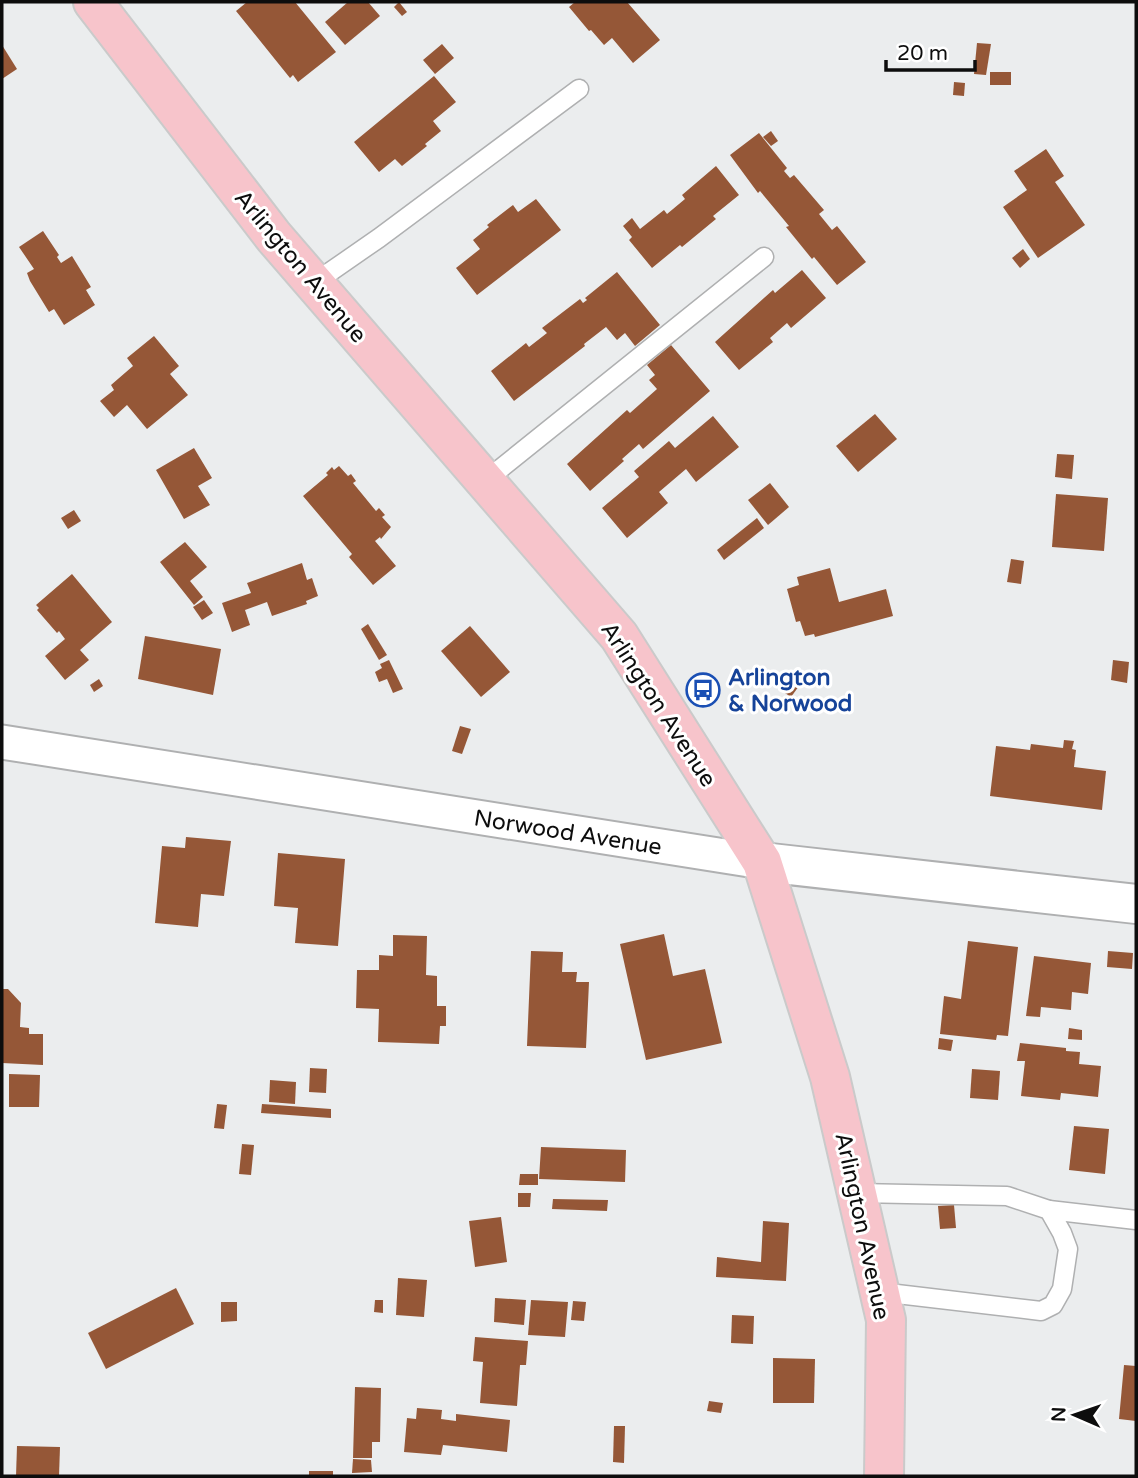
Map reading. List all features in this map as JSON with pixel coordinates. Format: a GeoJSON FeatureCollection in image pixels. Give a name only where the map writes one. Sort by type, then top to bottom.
{"type":"FeatureCollection","features":[{"type":"Feature","properties":{"kind":"main road","name":"Arlington Avenue"},"geometry":{"type":"LineString","coordinates":[[93,2],[274,237],[619,636],[762,862],[830,1077],[886,1320],[884,1476]]}},
{"type":"Feature","properties":{"kind":"street","name":"Norwood Avenue"},"geometry":{"type":"LineString","coordinates":[[2,742],[762,862],[1136,904]]}},
{"type":"Feature","properties":{"kind":"lane"},"geometry":{"type":"LineString","coordinates":[[314,283],[579,89]]}},
{"type":"Feature","properties":{"kind":"lane"},"geometry":{"type":"LineString","coordinates":[[485,481],[764,257]]}},
{"type":"Feature","properties":{"kind":"lane"},"geometry":{"type":"LineString","coordinates":[[857,1193],[1007,1196],[1049,1210],[1136,1220]]}},
{"type":"Feature","properties":{"kind":"lane"},"geometry":{"type":"LineString","coordinates":[[880,1292],[1041,1311],[1053,1305],[1062,1289],[1068,1249],[1049,1210]]}},
{"type":"Feature","properties":{"kind":"building"},"geometry":{"type":"Polygon","coordinates":[[[247,2],[295,2],[336,52],[298,82],[293,75],[290,78],[236,11],[247,2]]]}},
{"type":"Feature","properties":{"kind":"building"},"geometry":{"type":"Polygon","coordinates":[[[348,2],[368,2],[380,16],[345,45],[325,22],[348,2]]]}},
{"type":"Feature","properties":{"kind":"building"},"geometry":{"type":"Polygon","coordinates":[[[399,2],[407,12],[402,16],[394,7],[399,2]]]}},
{"type":"Feature","properties":{"kind":"building"},"geometry":{"type":"Polygon","coordinates":[[[575,2],[627,2],[660,40],[633,63],[612,38],[604,45],[589,31],[569,7],[575,2]]]}},
{"type":"Feature","properties":{"kind":"building"},"geometry":{"type":"Polygon","coordinates":[[[977,43],[991,44],[986,75],[974,74],[977,43]]]}},
{"type":"Feature","properties":{"kind":"building"},"geometry":{"type":"Polygon","coordinates":[[[442,44],[454,58],[435,74],[423,60],[442,44]]]}},
{"type":"Feature","properties":{"kind":"building"},"geometry":{"type":"Polygon","coordinates":[[[2,45],[17,69],[2,79],[2,45]]]}},
{"type":"Feature","properties":{"kind":"building"},"geometry":{"type":"Polygon","coordinates":[[[990,72],[1011,72],[1011,85],[990,85],[990,72]]]}},
{"type":"Feature","properties":{"kind":"building"},"geometry":{"type":"Polygon","coordinates":[[[434,76],[456,102],[433,121],[441,131],[402,166],[395,159],[379,172],[354,142],[434,76]]]}},
{"type":"Feature","properties":{"kind":"building"},"geometry":{"type":"Polygon","coordinates":[[[954,82],[965,83],[964,96],[953,95],[954,82]]]}},
{"type":"Feature","properties":{"kind":"building"},"geometry":{"type":"Polygon","coordinates":[[[771,131],[778,141],[771,146],[763,137],[771,131]]]}},
{"type":"Feature","properties":{"kind":"building"},"geometry":{"type":"Polygon","coordinates":[[[759,133],[787,168],[784,171],[790,178],[794,175],[824,210],[819,214],[832,230],[837,226],[866,262],[837,285],[814,257],[812,259],[786,227],[789,226],[760,191],[758,193],[730,155],[759,133]]]}},
{"type":"Feature","properties":{"kind":"building"},"geometry":{"type":"Polygon","coordinates":[[[1046,149],[1064,176],[1055,182],[1085,225],[1038,258],[1003,207],[1027,190],[1014,171],[1046,149]]]}},
{"type":"Feature","properties":{"kind":"building"},"geometry":{"type":"Polygon","coordinates":[[[716,166],[739,195],[713,216],[716,219],[652,268],[629,240],[632,237],[623,226],[632,218],[640,229],[664,210],[667,214],[685,199],[682,195],[716,166]]]}},
{"type":"Feature","properties":{"kind":"building"},"geometry":{"type":"Polygon","coordinates":[[[536,199],[561,230],[477,295],[456,268],[480,249],[473,240],[513,205],[518,212],[536,199]]]}},
{"type":"Feature","properties":{"kind":"building"},"geometry":{"type":"Polygon","coordinates":[[[43,231],[59,255],[57,257],[61,263],[72,256],[91,287],[86,290],[95,305],[64,325],[54,309],[49,312],[30,281],[27,273],[34,269],[19,247],[43,231]]]}},
{"type":"Feature","properties":{"kind":"building"},"geometry":{"type":"Polygon","coordinates":[[[1023,249],[1030,259],[1020,268],[1012,258],[1023,249]]]}},
{"type":"Feature","properties":{"kind":"building"},"geometry":{"type":"Polygon","coordinates":[[[802,270],[826,298],[791,328],[787,323],[770,338],[773,342],[739,370],[715,342],[773,290],[775,293],[802,270]]]}},
{"type":"Feature","properties":{"kind":"building"},"geometry":{"type":"Polygon","coordinates":[[[617,272],[660,325],[635,346],[625,333],[617,340],[606,327],[514,401],[491,371],[526,343],[529,347],[547,333],[542,328],[580,299],[583,303],[587,300],[585,298],[617,272]]]}},
{"type":"Feature","properties":{"kind":"building"},"geometry":{"type":"Polygon","coordinates":[[[154,336],[179,366],[170,374],[188,395],[147,429],[127,405],[114,417],[100,401],[114,390],[111,385],[133,366],[127,358],[154,336]]]}},
{"type":"Feature","properties":{"kind":"building"},"geometry":{"type":"Polygon","coordinates":[[[671,345],[710,391],[643,449],[639,444],[590,491],[567,464],[627,410],[630,413],[657,389],[649,380],[655,375],[647,365],[671,345]]]}},
{"type":"Feature","properties":{"kind":"building"},"geometry":{"type":"Polygon","coordinates":[[[875,414],[897,439],[858,472],[836,446],[875,414]]]}},
{"type":"Feature","properties":{"kind":"building"},"geometry":{"type":"Polygon","coordinates":[[[713,416],[739,447],[696,482],[686,469],[659,492],[668,503],[627,538],[602,508],[639,477],[634,471],[669,441],[675,448],[713,416]]]}},
{"type":"Feature","properties":{"kind":"building"},"geometry":{"type":"Polygon","coordinates":[[[194,448],[212,478],[198,486],[210,505],[184,519],[156,470],[194,448]]]}},
{"type":"Feature","properties":{"kind":"building"},"geometry":{"type":"Polygon","coordinates":[[[1057,454],[1074,455],[1072,479],[1055,477],[1057,454]]]}},
{"type":"Feature","properties":{"kind":"building"},"geometry":{"type":"Polygon","coordinates":[[[339,466],[348,476],[351,474],[356,481],[353,483],[376,511],[379,508],[385,515],[382,517],[391,527],[381,539],[380,537],[375,541],[396,566],[373,585],[349,557],[352,554],[303,496],[328,475],[326,473],[332,467],[334,470],[339,466]]]}},
{"type":"Feature","properties":{"kind":"building"},"geometry":{"type":"Polygon","coordinates":[[[770,483],[789,507],[768,525],[748,500],[770,483]]]}},
{"type":"Feature","properties":{"kind":"building"},"geometry":{"type":"Polygon","coordinates":[[[1056,494],[1108,498],[1104,551],[1052,547],[1056,494]]]}},
{"type":"Feature","properties":{"kind":"building"},"geometry":{"type":"Polygon","coordinates":[[[74,510],[81,521],[68,529],[61,518],[74,510]]]}},
{"type":"Feature","properties":{"kind":"building"},"geometry":{"type":"Polygon","coordinates":[[[757,518],[764,528],[724,560],[717,550],[757,518]]]}},
{"type":"Feature","properties":{"kind":"building"},"geometry":{"type":"Polygon","coordinates":[[[185,542],[207,567],[190,581],[203,597],[194,605],[160,562],[185,542]]]}},
{"type":"Feature","properties":{"kind":"building"},"geometry":{"type":"Polygon","coordinates":[[[1011,559],[1024,561],[1021,584],[1007,582],[1011,559]]]}},
{"type":"Feature","properties":{"kind":"building"},"geometry":{"type":"Polygon","coordinates":[[[302,563],[307,580],[312,578],[318,596],[306,601],[307,604],[272,616],[267,602],[245,610],[250,625],[232,632],[222,603],[251,593],[247,583],[302,563]]]}},
{"type":"Feature","properties":{"kind":"building"},"geometry":{"type":"Polygon","coordinates":[[[830,568],[839,602],[886,589],[893,616],[815,637],[814,634],[805,636],[800,621],[796,622],[787,589],[799,585],[797,577],[830,568]]]}},
{"type":"Feature","properties":{"kind":"building"},"geometry":{"type":"Polygon","coordinates":[[[72,574],[112,622],[80,650],[89,660],[65,680],[45,656],[65,639],[37,610],[39,608],[36,605],[72,574]]]}},
{"type":"Feature","properties":{"kind":"building"},"geometry":{"type":"Polygon","coordinates":[[[204,600],[213,613],[202,620],[193,607],[204,600]]]}},
{"type":"Feature","properties":{"kind":"building"},"geometry":{"type":"Polygon","coordinates":[[[368,624],[387,655],[379,660],[361,629],[368,624]]]}},
{"type":"Feature","properties":{"kind":"building"},"geometry":{"type":"Polygon","coordinates":[[[470,626],[510,672],[481,697],[441,651],[470,626]]]}},
{"type":"Feature","properties":{"kind":"building"},"geometry":{"type":"Polygon","coordinates":[[[145,636],[221,649],[213,695],[138,679],[145,636]]]}},
{"type":"Feature","properties":{"kind":"building"},"geometry":{"type":"Polygon","coordinates":[[[389,660],[403,689],[393,693],[387,679],[379,682],[375,672],[382,668],[380,664],[389,660]]]}},
{"type":"Feature","properties":{"kind":"building"},"geometry":{"type":"Polygon","coordinates":[[[1113,660],[1129,662],[1127,683],[1111,680],[1113,660]]]}},
{"type":"Feature","properties":{"kind":"building"},"geometry":{"type":"Polygon","coordinates":[[[99,679],[103,686],[94,692],[90,685],[99,679]]]}},
{"type":"Feature","properties":{"kind":"building"},"geometry":{"type":"Polygon","coordinates":[[[790,680],[799,686],[791,697],[782,691],[790,680]]]}},
{"type":"Feature","properties":{"kind":"building"},"geometry":{"type":"Polygon","coordinates":[[[460,726],[471,729],[462,754],[452,751],[460,726]]]}},
{"type":"Feature","properties":{"kind":"building"},"geometry":{"type":"Polygon","coordinates":[[[1064,740],[1074,741],[1074,767],[1106,771],[1102,810],[990,796],[996,746],[1030,750],[1031,744],[1063,748],[1064,740]]]}},
{"type":"Feature","properties":{"kind":"building"},"geometry":{"type":"Polygon","coordinates":[[[186,837],[231,841],[224,896],[201,894],[198,927],[155,923],[162,846],[185,848],[186,837]]]}},
{"type":"Feature","properties":{"kind":"building"},"geometry":{"type":"Polygon","coordinates":[[[278,853],[345,859],[338,946],[295,943],[298,908],[274,906],[278,853]]]}},
{"type":"Feature","properties":{"kind":"building"},"geometry":{"type":"Polygon","coordinates":[[[664,934],[673,976],[705,969],[722,1043],[646,1060],[620,944],[664,934]]]}},
{"type":"Feature","properties":{"kind":"building"},"geometry":{"type":"Polygon","coordinates":[[[393,935],[427,936],[426,975],[437,976],[437,1006],[446,1006],[446,1026],[440,1026],[439,1044],[378,1042],[379,1009],[356,1008],[357,970],[379,970],[379,955],[393,956],[393,935]]]}},
{"type":"Feature","properties":{"kind":"building"},"geometry":{"type":"Polygon","coordinates":[[[968,941],[1018,947],[1008,1036],[997,1035],[996,1040],[940,1034],[944,996],[961,999],[968,941]]]}},
{"type":"Feature","properties":{"kind":"building"},"geometry":{"type":"Polygon","coordinates":[[[531,951],[563,952],[562,972],[577,972],[576,982],[589,982],[586,1048],[527,1046],[531,951]]]}},
{"type":"Feature","properties":{"kind":"building"},"geometry":{"type":"Polygon","coordinates":[[[1108,951],[1133,953],[1132,969],[1107,967],[1108,951]]]}},
{"type":"Feature","properties":{"kind":"building"},"geometry":{"type":"Polygon","coordinates":[[[1034,956],[1091,963],[1088,994],[1072,992],[1071,1010],[1041,1007],[1040,1017],[1026,1016],[1034,956]]]}},
{"type":"Feature","properties":{"kind":"building"},"geometry":{"type":"Polygon","coordinates":[[[2,989],[8,989],[21,1003],[20,1027],[29,1028],[29,1034],[43,1034],[43,1065],[2,1063],[2,989]]]}},
{"type":"Feature","properties":{"kind":"building"},"geometry":{"type":"Polygon","coordinates":[[[1069,1028],[1082,1030],[1082,1040],[1068,1039],[1069,1028]]]}},
{"type":"Feature","properties":{"kind":"building"},"geometry":{"type":"Polygon","coordinates":[[[939,1038],[953,1040],[951,1051],[938,1049],[939,1038]]]}},
{"type":"Feature","properties":{"kind":"building"},"geometry":{"type":"Polygon","coordinates":[[[1020,1043],[1066,1048],[1066,1051],[1080,1052],[1079,1064],[1101,1066],[1098,1097],[1061,1093],[1060,1100],[1021,1096],[1025,1061],[1017,1061],[1020,1043]]]}},
{"type":"Feature","properties":{"kind":"building"},"geometry":{"type":"Polygon","coordinates":[[[310,1068],[327,1069],[326,1093],[309,1092],[310,1068]]]}},
{"type":"Feature","properties":{"kind":"building"},"geometry":{"type":"Polygon","coordinates":[[[972,1069],[1000,1071],[998,1100],[970,1098],[972,1069]]]}},
{"type":"Feature","properties":{"kind":"building"},"geometry":{"type":"Polygon","coordinates":[[[9,1074],[40,1075],[39,1107],[9,1107],[9,1074]]]}},
{"type":"Feature","properties":{"kind":"building"},"geometry":{"type":"Polygon","coordinates":[[[270,1080],[296,1082],[295,1104],[269,1102],[270,1080]]]}},
{"type":"Feature","properties":{"kind":"building"},"geometry":{"type":"Polygon","coordinates":[[[217,1104],[227,1105],[224,1129],[214,1128],[217,1104]]]}},
{"type":"Feature","properties":{"kind":"building"},"geometry":{"type":"Polygon","coordinates":[[[262,1104],[331,1109],[331,1118],[261,1113],[262,1104]]]}},
{"type":"Feature","properties":{"kind":"building"},"geometry":{"type":"Polygon","coordinates":[[[1074,1126],[1109,1129],[1105,1174],[1069,1170],[1074,1126]]]}},
{"type":"Feature","properties":{"kind":"building"},"geometry":{"type":"Polygon","coordinates":[[[242,1144],[254,1145],[251,1175],[239,1174],[242,1144]]]}},
{"type":"Feature","properties":{"kind":"building"},"geometry":{"type":"Polygon","coordinates":[[[541,1147],[626,1150],[625,1182],[539,1179],[541,1147]]]}},
{"type":"Feature","properties":{"kind":"building"},"geometry":{"type":"Polygon","coordinates":[[[520,1174],[538,1174],[538,1185],[519,1185],[520,1174]]]}},
{"type":"Feature","properties":{"kind":"building"},"geometry":{"type":"Polygon","coordinates":[[[518,1193],[531,1193],[530,1207],[518,1207],[518,1193]]]}},
{"type":"Feature","properties":{"kind":"building"},"geometry":{"type":"Polygon","coordinates":[[[553,1199],[608,1200],[607,1211],[552,1209],[553,1199]]]}},
{"type":"Feature","properties":{"kind":"building"},"geometry":{"type":"Polygon","coordinates":[[[954,1205],[956,1228],[940,1229],[938,1206],[954,1205]]]}},
{"type":"Feature","properties":{"kind":"building"},"geometry":{"type":"Polygon","coordinates":[[[501,1217],[507,1262],[475,1267],[469,1221],[501,1217]]]}},
{"type":"Feature","properties":{"kind":"building"},"geometry":{"type":"Polygon","coordinates":[[[763,1221],[789,1223],[786,1281],[716,1277],[717,1257],[761,1262],[763,1221]]]}},
{"type":"Feature","properties":{"kind":"building"},"geometry":{"type":"Polygon","coordinates":[[[398,1278],[427,1280],[424,1317],[396,1315],[398,1278]]]}},
{"type":"Feature","properties":{"kind":"building"},"geometry":{"type":"Polygon","coordinates":[[[176,1288],[194,1324],[106,1369],[88,1333],[176,1288]]]}},
{"type":"Feature","properties":{"kind":"building"},"geometry":{"type":"Polygon","coordinates":[[[495,1298],[526,1300],[524,1325],[494,1322],[495,1298]]]}},
{"type":"Feature","properties":{"kind":"building"},"geometry":{"type":"Polygon","coordinates":[[[375,1300],[383,1300],[383,1313],[374,1312],[375,1300]]]}},
{"type":"Feature","properties":{"kind":"building"},"geometry":{"type":"Polygon","coordinates":[[[531,1300],[568,1302],[565,1337],[528,1335],[531,1300]]]}},
{"type":"Feature","properties":{"kind":"building"},"geometry":{"type":"Polygon","coordinates":[[[573,1301],[586,1302],[584,1321],[571,1320],[573,1301]]]}},
{"type":"Feature","properties":{"kind":"building"},"geometry":{"type":"Polygon","coordinates":[[[221,1302],[237,1302],[237,1321],[221,1322],[221,1302]]]}},
{"type":"Feature","properties":{"kind":"building"},"geometry":{"type":"Polygon","coordinates":[[[732,1315],[754,1316],[753,1344],[731,1343],[732,1315]]]}},
{"type":"Feature","properties":{"kind":"building"},"geometry":{"type":"Polygon","coordinates":[[[475,1337],[528,1341],[526,1365],[520,1365],[517,1406],[480,1403],[483,1362],[473,1361],[475,1337]]]}},
{"type":"Feature","properties":{"kind":"building"},"geometry":{"type":"Polygon","coordinates":[[[773,1358],[815,1359],[814,1403],[773,1403],[773,1358]]]}},
{"type":"Feature","properties":{"kind":"building"},"geometry":{"type":"Polygon","coordinates":[[[1124,1365],[1136,1366],[1136,1421],[1119,1419],[1124,1365]]]}},
{"type":"Feature","properties":{"kind":"building"},"geometry":{"type":"Polygon","coordinates":[[[355,1387],[381,1388],[380,1442],[372,1442],[372,1458],[353,1458],[355,1387]]]}},
{"type":"Feature","properties":{"kind":"building"},"geometry":{"type":"Polygon","coordinates":[[[709,1401],[723,1403],[721,1413],[707,1411],[709,1401]]]}},
{"type":"Feature","properties":{"kind":"building"},"geometry":{"type":"Polygon","coordinates":[[[417,1408],[442,1410],[441,1419],[456,1421],[456,1414],[510,1420],[507,1452],[443,1445],[441,1455],[404,1452],[407,1418],[416,1419],[417,1408]]]}},
{"type":"Feature","properties":{"kind":"building"},"geometry":{"type":"Polygon","coordinates":[[[614,1426],[625,1426],[624,1463],[613,1462],[614,1426]]]}},
{"type":"Feature","properties":{"kind":"building"},"geometry":{"type":"Polygon","coordinates":[[[17,1446],[60,1447],[59,1476],[16,1476],[17,1446]]]}},
{"type":"Feature","properties":{"kind":"building"},"geometry":{"type":"Polygon","coordinates":[[[353,1459],[371,1460],[372,1472],[352,1473],[353,1459]]]}},
{"type":"Feature","properties":{"kind":"building"},"geometry":{"type":"Polygon","coordinates":[[[309,1471],[333,1471],[333,1476],[309,1476],[309,1471]]]}},
{"type":"Feature","properties":{"kind":"place","name":"Arlington & Norwood"},"geometry":{"type":"Point","coordinates":[703,690]}}]}
